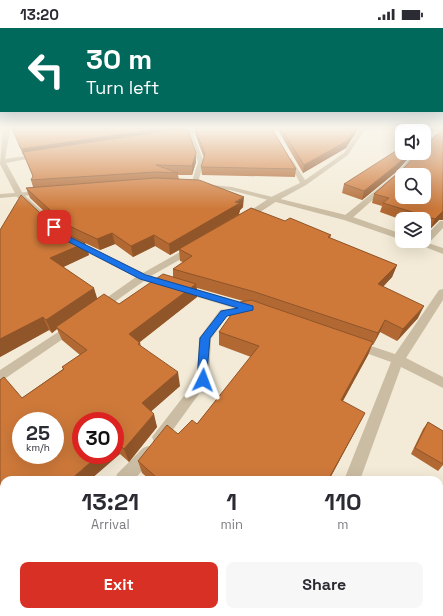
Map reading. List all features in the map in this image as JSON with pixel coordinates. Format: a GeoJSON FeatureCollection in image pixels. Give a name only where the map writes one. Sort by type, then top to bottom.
{"type":"FeatureCollection","features":[{"type":"Feature","properties":{"kind":"street"},"geometry":{"type":"LineString","coordinates":[[46,154],[1,162],[20,194],[54,227]]}},
{"type":"Feature","properties":{"kind":"street"},"geometry":{"type":"LineString","coordinates":[[198,154],[201,162],[190,185],[230,188],[347,218],[395,235]]}},
{"type":"Feature","properties":{"kind":"street"},"geometry":{"type":"LineString","coordinates":[[287,154],[304,184]]}},
{"type":"Feature","properties":{"kind":"street"},"geometry":{"type":"LineString","coordinates":[[236,223],[274,199],[304,184],[345,154]]}},
{"type":"Feature","properties":{"kind":"street"},"geometry":{"type":"LineString","coordinates":[[347,218],[399,174],[412,160]]}},
{"type":"Feature","properties":{"kind":"street"},"geometry":{"type":"LineString","coordinates":[[0,196],[50,192]]}},
{"type":"Feature","properties":{"kind":"street"},"geometry":{"type":"LineString","coordinates":[[431,232],[443,222]]}},
{"type":"Feature","properties":{"kind":"street"},"geometry":{"type":"LineString","coordinates":[[65,238],[143,277],[254,310],[224,313],[205,338],[203,380],[138,465],[126,476]]}},
{"type":"Feature","properties":{"kind":"street"},"geometry":{"type":"LineString","coordinates":[[91,313],[143,277],[200,244]]}},
{"type":"Feature","properties":{"kind":"street"},"geometry":{"type":"LineString","coordinates":[[431,246],[443,251]]}},
{"type":"Feature","properties":{"kind":"street"},"geometry":{"type":"LineString","coordinates":[[354,476],[398,360],[443,292]]}},
{"type":"Feature","properties":{"kind":"street"},"geometry":{"type":"LineString","coordinates":[[0,377],[78,322]]}},
{"type":"Feature","properties":{"kind":"street"},"geometry":{"type":"LineString","coordinates":[[346,342],[398,360],[443,383]]}},
{"type":"Feature","properties":{"kind":"building"},"geometry":{"type":"Polygon","coordinates":[[[24,154],[196,154],[192,166],[156,165],[178,173],[155,172],[31,180],[33,176],[24,154]]]}},
{"type":"Feature","properties":{"kind":"building"},"geometry":{"type":"Polygon","coordinates":[[[205,154],[287,154],[296,169],[201,167],[205,154]]]}},
{"type":"Feature","properties":{"kind":"building"},"geometry":{"type":"Polygon","coordinates":[[[297,154],[323,154],[304,165],[297,154]]]}},
{"type":"Feature","properties":{"kind":"building"},"geometry":{"type":"Polygon","coordinates":[[[390,154],[395,154],[395,160],[402,160],[399,163],[364,191],[344,184],[390,154]]]}},
{"type":"Feature","properties":{"kind":"building"},"geometry":{"type":"Polygon","coordinates":[[[431,154],[443,154],[443,211],[435,219],[431,218],[431,212],[412,212],[383,203],[389,198],[374,194],[395,176],[395,204],[431,204],[431,168],[404,168],[412,160],[431,160],[431,154]]]}},
{"type":"Feature","properties":{"kind":"building"},"geometry":{"type":"Polygon","coordinates":[[[155,178],[199,180],[244,197],[235,202],[240,203],[169,244],[154,235],[131,246],[112,233],[97,239],[65,224],[26,188],[155,178]]]}},
{"type":"Feature","properties":{"kind":"building"},"geometry":{"type":"Polygon","coordinates":[[[21,195],[57,229],[85,243],[50,258],[94,288],[46,320],[43,317],[0,339],[0,230],[21,195]]]}},
{"type":"Feature","properties":{"kind":"building"},"geometry":{"type":"Polygon","coordinates":[[[251,208],[285,221],[290,218],[331,235],[328,237],[397,265],[378,284],[424,306],[403,329],[385,320],[378,333],[255,292],[173,269],[192,256],[179,249],[251,208]]]}},
{"type":"Feature","properties":{"kind":"building"},"geometry":{"type":"Polygon","coordinates":[[[163,274],[196,284],[129,334],[140,343],[138,344],[178,372],[142,403],[154,414],[124,449],[124,412],[72,412],[72,464],[89,464],[75,476],[0,476],[0,380],[4,377],[22,398],[64,369],[62,367],[87,350],[56,327],[104,294],[119,304],[163,274]]]}},
{"type":"Feature","properties":{"kind":"building"},"geometry":{"type":"Polygon","coordinates":[[[251,300],[373,342],[341,400],[365,413],[330,476],[155,476],[138,461],[167,425],[178,434],[192,420],[197,424],[259,346],[219,332],[240,302],[251,300]]]}},
{"type":"Feature","properties":{"kind":"building"},"geometry":{"type":"Polygon","coordinates":[[[428,422],[443,431],[443,464],[415,448],[428,422]]]}},
{"type":"Feature","properties":{"kind":"route"},"geometry":{"type":"LineString","coordinates":[[54,227],[65,238],[143,277],[250,308],[224,313],[205,338],[203,380]]}}]}
